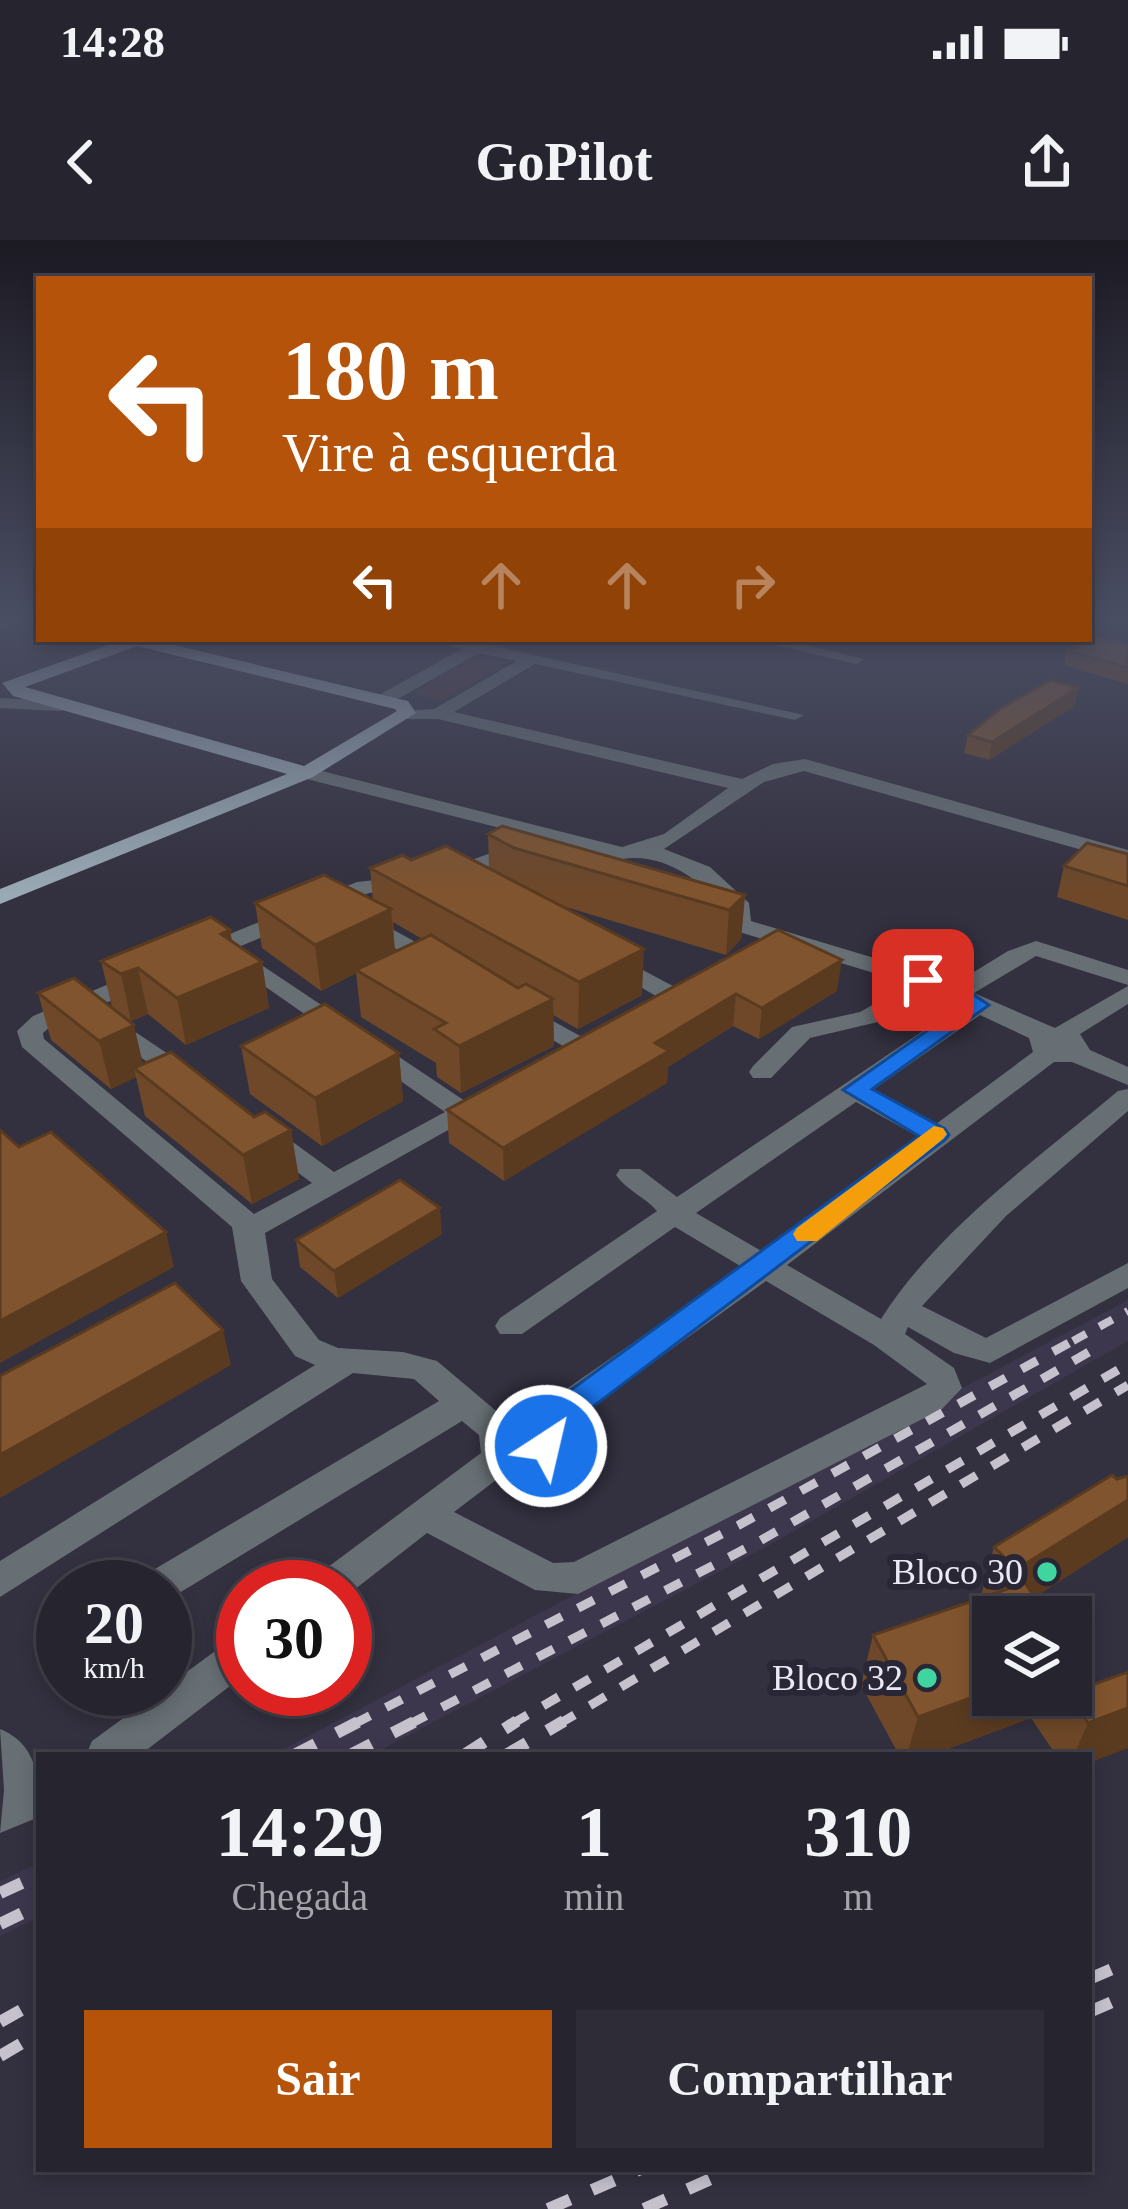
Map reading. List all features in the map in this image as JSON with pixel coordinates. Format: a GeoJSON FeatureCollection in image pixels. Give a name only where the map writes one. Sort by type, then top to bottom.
{"type":"FeatureCollection","features":[{"type":"Feature","properties":{"kind":"main road"},"geometry":{"type":"LineString","coordinates":[[74,710],[306,773]]}},
{"type":"Feature","properties":{"kind":"main road"},"geometry":{"type":"LineString","coordinates":[[0,897],[306,773],[392,710]]}},
{"type":"Feature","properties":{"kind":"street"},"geometry":{"type":"LineString","coordinates":[[421,710],[747,786]]}},
{"type":"Feature","properties":{"kind":"street"},"geometry":{"type":"LineString","coordinates":[[449,713],[454,710]]}},
{"type":"Feature","properties":{"kind":"street"},"geometry":{"type":"LineString","coordinates":[[771,710],[795,715]]}},
{"type":"Feature","properties":{"kind":"street"},"geometry":{"type":"LineString","coordinates":[[649,851],[780,767],[815,767],[1128,857]]}},
{"type":"Feature","properties":{"kind":"street"},"geometry":{"type":"LineString","coordinates":[[306,773],[600,850],[649,851],[702,872],[742,908],[742,925]]}},
{"type":"Feature","properties":{"kind":"street"},"geometry":{"type":"LineString","coordinates":[[507,1437],[414,1366],[326,1358],[307,1348],[262,1290],[252,1263],[250,1229],[30,1036],[35,1025],[83,1003],[371,885],[466,878],[503,857],[564,872]]}},
{"type":"Feature","properties":{"kind":"street"},"geometry":{"type":"LineString","coordinates":[[330,901],[467,980]]}},
{"type":"Feature","properties":{"kind":"street"},"geometry":{"type":"LineString","coordinates":[[675,905],[922,985],[940,999],[966,996],[1128,1077]]}},
{"type":"Feature","properties":{"kind":"street"},"geometry":{"type":"LineString","coordinates":[[751,958],[788,939]]}},
{"type":"Feature","properties":{"kind":"street"},"geometry":{"type":"LineString","coordinates":[[221,946],[464,1113]]}},
{"type":"Feature","properties":{"kind":"street"},"geometry":{"type":"LineString","coordinates":[[512,1325],[855,1090],[1026,950],[1036,949],[1128,979]]}},
{"type":"Feature","properties":{"kind":"street"},"geometry":{"type":"LineString","coordinates":[[596,952],[686,993],[640,1018]]}},
{"type":"Feature","properties":{"kind":"street"},"geometry":{"type":"LineString","coordinates":[[762,1072],[787,1040],[803,1029],[866,1018],[922,985]]}},
{"type":"Feature","properties":{"kind":"street"},"geometry":{"type":"LineString","coordinates":[[192,1572],[507,1437],[765,1266],[1128,993]]}},
{"type":"Feature","properties":{"kind":"street"},"geometry":{"type":"LineString","coordinates":[[83,1003],[198,1087],[117,1114]]}},
{"type":"Feature","properties":{"kind":"street"},"geometry":{"type":"LineString","coordinates":[[506,1003],[584,1048]]}},
{"type":"Feature","properties":{"kind":"street"},"geometry":{"type":"LineString","coordinates":[[855,1090],[936,1135]]}},
{"type":"Feature","properties":{"kind":"street"},"geometry":{"type":"LineString","coordinates":[[250,1229],[504,1091]]}},
{"type":"Feature","properties":{"kind":"street"},"geometry":{"type":"LineString","coordinates":[[894,1323],[985,1223],[1128,1097]]}},
{"type":"Feature","properties":{"kind":"street"},"geometry":{"type":"LineString","coordinates":[[243,1120],[332,1184]]}},
{"type":"Feature","properties":{"kind":"street"},"geometry":{"type":"LineString","coordinates":[[630,1174],[656,1191],[675,1214],[765,1266],[894,1323],[990,1351],[1128,1274]]}},
{"type":"Feature","properties":{"kind":"street"},"geometry":{"type":"LineString","coordinates":[[426,1515],[549,1580],[578,1578],[930,1400],[945,1388],[942,1377],[894,1323]]}},
{"type":"Feature","properties":{"kind":"street"},"geometry":{"type":"LineString","coordinates":[[0,1581],[347,1361]]}},
{"type":"Feature","properties":{"kind":"street"},"geometry":{"type":"LineString","coordinates":[[366,1560],[426,1515],[507,1437]]}},
{"type":"Feature","properties":{"kind":"street"},"geometry":{"type":"LineString","coordinates":[[111,1752],[216,1673]]}},
{"type":"Feature","properties":{"kind":"street"},"geometry":{"type":"LineString","coordinates":[[0,1749],[25,1802]]}},
{"type":"Feature","properties":{"kind":"shaded area"},"geometry":{"type":"Polygon","coordinates":[[[1128,1300],[1128,1341],[766,1547],[377,1752],[279,1752],[346,1716],[372,1716],[372,1702],[1128,1300]]]}},
{"type":"Feature","properties":{"kind":"shaded area"},"geometry":{"type":"Polygon","coordinates":[[[36,1864],[36,1918],[0,1936],[0,1881],[36,1864]]]}},
{"type":"Feature","properties":{"kind":"building"},"geometry":{"type":"Polygon","coordinates":[[[999,710],[1043,710],[992,742],[968,735],[999,710]]]}},
{"type":"Feature","properties":{"kind":"building"},"geometry":{"type":"Polygon","coordinates":[[[502,826],[745,895],[729,910],[514,848],[488,834],[502,826]]]}},
{"type":"Feature","properties":{"kind":"building"},"geometry":{"type":"Polygon","coordinates":[[[1087,843],[1128,854],[1128,886],[1064,866],[1087,843]]]}},
{"type":"Feature","properties":{"kind":"building"},"geometry":{"type":"Polygon","coordinates":[[[446,846],[644,949],[579,982],[370,868],[403,855],[411,860],[446,846]]]}},
{"type":"Feature","properties":{"kind":"building"},"geometry":{"type":"Polygon","coordinates":[[[324,875],[391,909],[315,945],[255,903],[324,875]]]}},
{"type":"Feature","properties":{"kind":"building"},"geometry":{"type":"Polygon","coordinates":[[[211,917],[230,930],[221,934],[262,962],[177,998],[138,968],[121,974],[101,961],[211,917]]]}},
{"type":"Feature","properties":{"kind":"building"},"geometry":{"type":"Polygon","coordinates":[[[778,930],[842,960],[762,1008],[736,994],[655,1043],[669,1051],[503,1148],[447,1110],[778,930]]]}},
{"type":"Feature","properties":{"kind":"building"},"geometry":{"type":"Polygon","coordinates":[[[431,935],[518,988],[526,984],[553,999],[459,1046],[434,1029],[446,1023],[356,970],[431,935]]]}},
{"type":"Feature","properties":{"kind":"building"},"geometry":{"type":"Polygon","coordinates":[[[74,978],[134,1025],[99,1041],[38,993],[74,978]]]}},
{"type":"Feature","properties":{"kind":"building"},"geometry":{"type":"Polygon","coordinates":[[[325,1004],[399,1053],[315,1098],[241,1046],[325,1004]]]}},
{"type":"Feature","properties":{"kind":"building"},"geometry":{"type":"Polygon","coordinates":[[[171,1052],[254,1117],[265,1112],[291,1130],[243,1155],[134,1068],[171,1052]]]}},
{"type":"Feature","properties":{"kind":"building"},"geometry":{"type":"Polygon","coordinates":[[[0,1130],[19,1147],[51,1132],[166,1232],[0,1321],[0,1130]]]}},
{"type":"Feature","properties":{"kind":"building"},"geometry":{"type":"Polygon","coordinates":[[[400,1180],[440,1208],[334,1271],[296,1240],[400,1180]]]}},
{"type":"Feature","properties":{"kind":"building"},"geometry":{"type":"Polygon","coordinates":[[[175,1283],[223,1330],[0,1455],[0,1376],[175,1283]]]}},
{"type":"Feature","properties":{"kind":"building"},"geometry":{"type":"Polygon","coordinates":[[[1112,1475],[1117,1479],[1128,1476],[1128,1500],[1017,1569],[994,1547],[1112,1475]]]}},
{"type":"Feature","properties":{"kind":"building"},"geometry":{"type":"Polygon","coordinates":[[[1025,1583],[1034,1596],[987,1596],[1025,1583]]]}},
{"type":"Feature","properties":{"kind":"building"},"geometry":{"type":"Polygon","coordinates":[[[972,1601],[972,1698],[918,1717],[873,1635],[972,1601]]]}},
{"type":"Feature","properties":{"kind":"building"},"geometry":{"type":"Polygon","coordinates":[[[1128,1672],[1128,1708],[1088,1723],[1083,1716],[1092,1716],[1092,1680],[1095,1684],[1128,1672]]]}},
{"type":"Feature","properties":{"kind":"railway"},"geometry":{"type":"LineString","coordinates":[[1073,1341],[1128,1311]]}},
{"type":"Feature","properties":{"kind":"railway"},"geometry":{"type":"LineString","coordinates":[[354,1724],[739,1525],[1078,1338]]}},
{"type":"Feature","properties":{"kind":"railway"},"geometry":{"type":"LineString","coordinates":[[410,1724],[758,1542],[1103,1344]]}},
{"type":"Feature","properties":{"kind":"railway"},"geometry":{"type":"LineString","coordinates":[[516,1722],[1128,1364]]}},
{"type":"Feature","properties":{"kind":"railway"},"geometry":{"type":"LineString","coordinates":[[559,1724],[1128,1385]]}},
{"type":"Feature","properties":{"kind":"railway"},"geometry":{"type":"LineString","coordinates":[[300,1752],[360,1721]]}},
{"type":"Feature","properties":{"kind":"railway"},"geometry":{"type":"LineString","coordinates":[[356,1752],[416,1721]]}},
{"type":"Feature","properties":{"kind":"railway"},"geometry":{"type":"LineString","coordinates":[[511,1752],[564,1721]]}},
{"type":"Feature","properties":{"kind":"railway"},"geometry":{"type":"LineString","coordinates":[[469,1752],[516,1722]]}},
{"type":"Feature","properties":{"kind":"railway"},"geometry":{"type":"LineString","coordinates":[[512,1724],[516,1722]]}},
{"type":"Feature","properties":{"kind":"railway"},"geometry":{"type":"LineString","coordinates":[[0,1893],[36,1876]]}},
{"type":"Feature","properties":{"kind":"railway"},"geometry":{"type":"LineString","coordinates":[[0,1924],[36,1906]]}},
{"type":"Feature","properties":{"kind":"railway"},"geometry":{"type":"LineString","coordinates":[[1092,1978],[1128,1962]]}},
{"type":"Feature","properties":{"kind":"railway"},"geometry":{"type":"LineString","coordinates":[[1092,2011],[1128,1995]]}},
{"type":"Feature","properties":{"kind":"railway"},"geometry":{"type":"LineString","coordinates":[[0,2022],[36,2002]]}},
{"type":"Feature","properties":{"kind":"railway"},"geometry":{"type":"LineString","coordinates":[[0,2056],[36,2035]]}},
{"type":"Feature","properties":{"kind":"railway"},"geometry":{"type":"LineString","coordinates":[[548,2209],[634,2172]]}},
{"type":"Feature","properties":{"kind":"railway"},"geometry":{"type":"LineString","coordinates":[[644,2209],[726,2172]]}},
{"type":"Feature","properties":{"kind":"slow traffic"},"geometry":{"type":"LineString","coordinates":[[807,1234],[934,1134]]}},
{"type":"Feature","properties":{"kind":"place","name":"Bloco 30"},"geometry":{"type":"Point","coordinates":[1047,1572]}},
{"type":"Feature","properties":{"kind":"place","name":"Bloco 32"},"geometry":{"type":"Point","coordinates":[927,1678]}},
{"type":"Feature","properties":{"kind":"route"},"geometry":{"type":"LineString","coordinates":[[546,1446],[541,1434],[547,1424],[936,1135],[855,1090],[978,1005],[959,996],[963,991],[957,981],[939,976],[923,980]]}}]}
